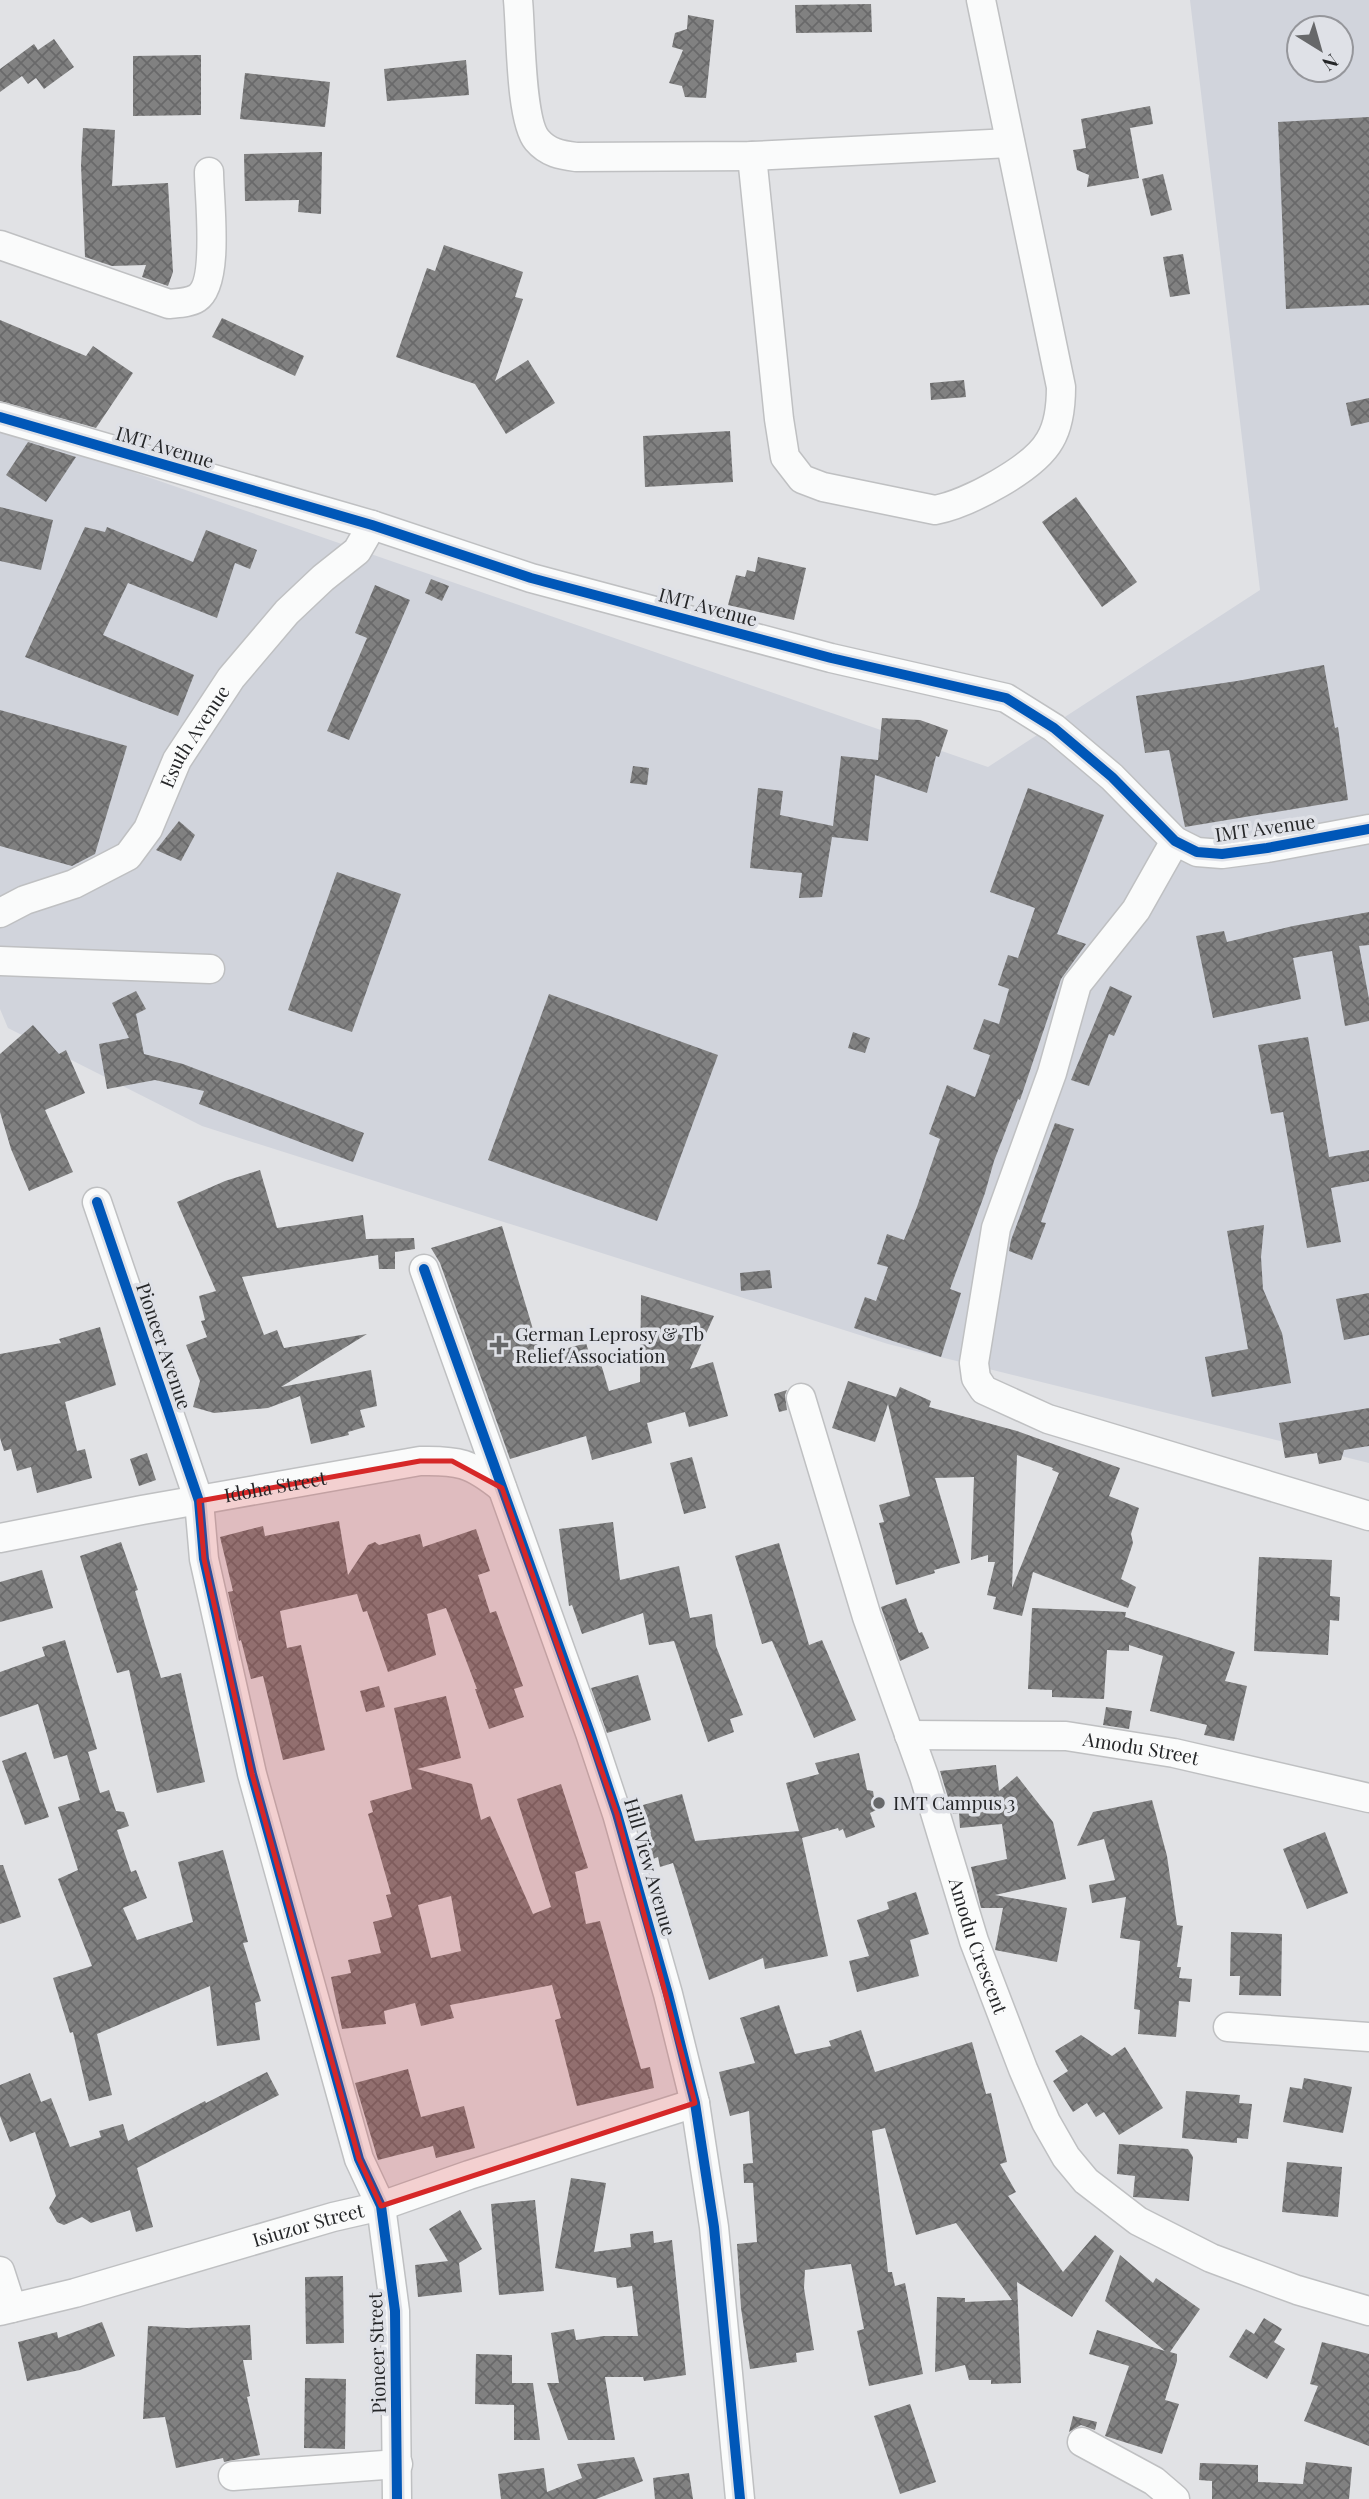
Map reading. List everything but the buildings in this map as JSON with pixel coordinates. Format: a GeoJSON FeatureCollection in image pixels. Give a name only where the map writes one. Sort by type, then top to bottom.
{"type":"FeatureCollection","features":[{"type":"Feature","properties":{"kind":"street"},"geometry":{"type":"LineString","coordinates":[[518,0],[526,111],[536,139],[554,154],[576,158],[752,156],[1010,143]]}},
{"type":"Feature","properties":{"kind":"street"},"geometry":{"type":"LineString","coordinates":[[752,156],[779,419],[785,457],[802,479],[823,487],[935,510],[953,507],[981,494],[1024,467],[1050,442],[1061,408],[1061,387],[981,0]]}},
{"type":"Feature","properties":{"kind":"street"},"geometry":{"type":"LineString","coordinates":[[0,245],[169,304],[197,298],[209,277],[209,173]]}},
{"type":"Feature","properties":{"kind":"street","name":"IMT Avenue"},"geometry":{"type":"LineString","coordinates":[[0,417],[372,525],[544,582],[856,664],[1006,698],[1034,714],[1084,752],[1175,841],[1197,852],[1222,854],[1369,829]]}},
{"type":"Feature","properties":{"kind":"street","name":"Esuth Avenue"},"geometry":{"type":"LineString","coordinates":[[0,914],[25,900],[74,884],[128,856],[148,829],[177,760],[231,678],[287,612],[357,551],[372,525]]}},
{"type":"Feature","properties":{"kind":"street"},"geometry":{"type":"LineString","coordinates":[[1175,841],[1136,910],[1077,984],[1052,1073],[996,1228],[974,1363],[975,1378],[984,1390],[1048,1419],[1369,1516]]}},
{"type":"Feature","properties":{"kind":"street"},"geometry":{"type":"LineString","coordinates":[[0,961],[211,969]]}},
{"type":"Feature","properties":{"kind":"street","name":"Pioneer Avenue"},"geometry":{"type":"LineString","coordinates":[[97,1202],[198,1501],[204,1559],[253,1774],[359,2159],[381,2206]]}},
{"type":"Feature","properties":{"kind":"street","name":"Hill View Avenue"},"geometry":{"type":"LineString","coordinates":[[424,1269],[590,1733],[617,1814],[668,1994],[695,2104],[714,2227],[740,2499]]}},
{"type":"Feature","properties":{"kind":"street","name":"Amodu Crescent"},"geometry":{"type":"LineString","coordinates":[[801,1398],[867,1617],[909,1735],[974,1941],[1023,2069],[1046,2122],[1066,2157],[1086,2181],[1138,2221],[1211,2258],[1297,2290],[1369,2311]]}},
{"type":"Feature","properties":{"kind":"street","name":"Idoha Street"},"geometry":{"type":"LineString","coordinates":[[0,1538],[420,1461],[461,1463],[487,1475],[502,1488]]}},
{"type":"Feature","properties":{"kind":"street","name":"Amodu Street"},"geometry":{"type":"LineString","coordinates":[[909,1735],[1066,1735],[1174,1753],[1369,1798]]}},
{"type":"Feature","properties":{"kind":"street"},"geometry":{"type":"LineString","coordinates":[[1228,2027],[1369,2037]]}},
{"type":"Feature","properties":{"kind":"street","name":"Isiuzor Street"},"geometry":{"type":"LineString","coordinates":[[6,2310],[333,2217],[381,2206],[469,2175],[695,2104]]}},
{"type":"Feature","properties":{"kind":"street","name":"Pioneer Street"},"geometry":{"type":"LineString","coordinates":[[381,2206],[395,2311],[397,2499]]}},
{"type":"Feature","properties":{"kind":"street"},"geometry":{"type":"LineString","coordinates":[[0,2270],[6,2310]]}},
{"type":"Feature","properties":{"kind":"street"},"geometry":{"type":"LineString","coordinates":[[1082,2442],[1154,2481],[1175,2499]]}},
{"type":"Feature","properties":{"kind":"street"},"geometry":{"type":"LineString","coordinates":[[233,2476],[398,2464]]}},
{"type":"Feature","properties":{"kind":"highlighted area"},"geometry":{"type":"Polygon","coordinates":[[[420,1461],[452,1461],[502,1488],[617,1814],[695,2103],[381,2206],[359,2159],[252,1774],[204,1559],[199,1501],[420,1461]]]}},
{"type":"Feature","properties":{"kind":"shaded area"},"geometry":{"type":"Polygon","coordinates":[[[1190,0],[1369,0],[1369,1463],[888,1344],[202,1126],[8,1028],[0,1009],[0,426],[988,767],[1260,590],[1190,0]]]}},
{"type":"Feature","properties":{"kind":"cycle path"},"geometry":{"type":"LineString","coordinates":[[0,417],[372,525],[531,578],[831,658],[1006,698],[1054,728],[1112,777],[1175,841],[1197,852],[1222,854],[1267,848],[1369,829]]}},
{"type":"Feature","properties":{"kind":"cycle path"},"geometry":{"type":"LineString","coordinates":[[97,1202],[199,1501],[204,1559],[252,1774],[359,2159],[381,2206],[395,2311],[397,2499]]}},
{"type":"Feature","properties":{"kind":"cycle path"},"geometry":{"type":"LineString","coordinates":[[424,1269],[590,1733],[617,1814],[668,1994],[695,2103],[714,2227],[740,2499]]}},
{"type":"Feature","properties":{"kind":"place","name":"German Leprosy & Tb Relief Association"},"geometry":{"type":"Point","coordinates":[499,1345]}},
{"type":"Feature","properties":{"kind":"place","name":"IMT Campus 3"},"geometry":{"type":"Point","coordinates":[879,1803]}}]}
